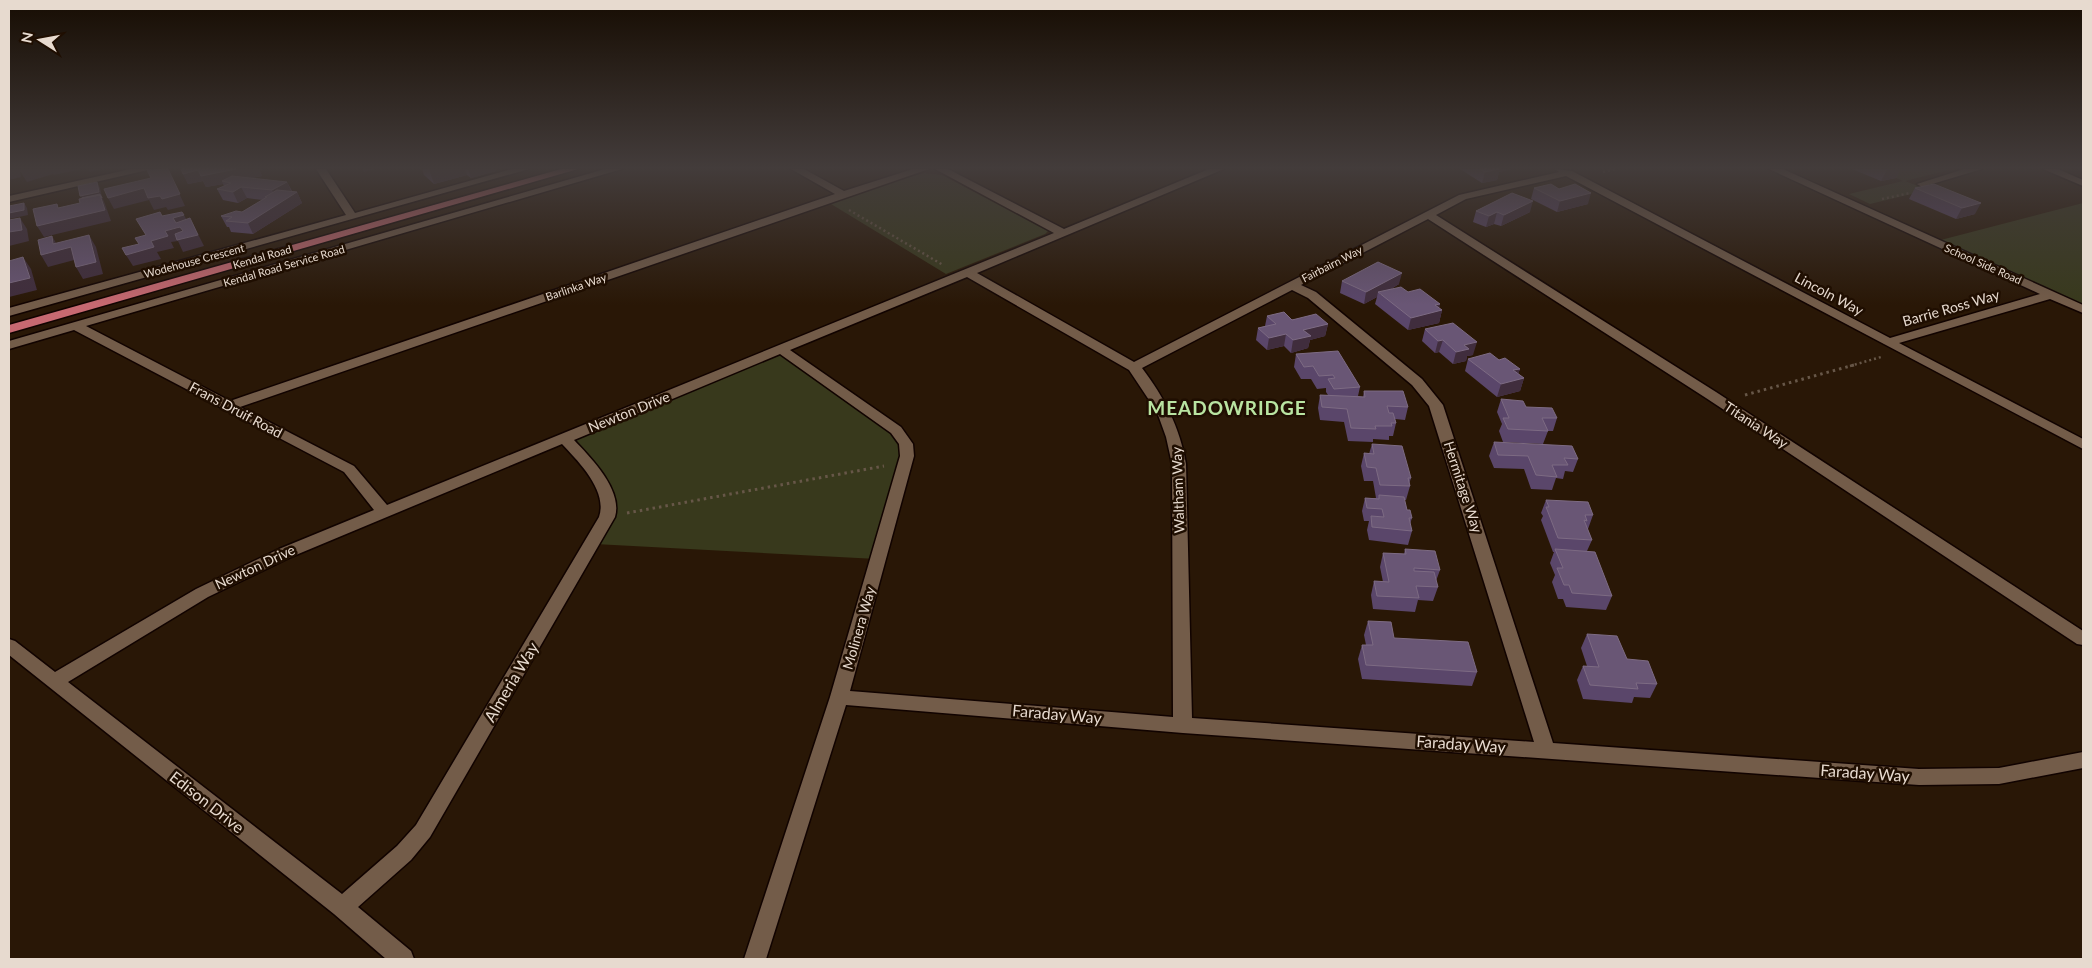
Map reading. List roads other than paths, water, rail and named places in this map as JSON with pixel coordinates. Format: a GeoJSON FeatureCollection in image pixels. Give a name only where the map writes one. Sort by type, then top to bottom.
{"type":"FeatureCollection","features":[{"type":"Feature","properties":{"kind":"main road","name":"Kendal Road"},"geometry":{"type":"LineString","coordinates":[[9,329],[414,214]]}},
{"type":"Feature","properties":{"kind":"street","name":"Wodehouse Crescent"},"geometry":{"type":"LineString","coordinates":[[9,312],[363,214]]}},
{"type":"Feature","properties":{"kind":"street","name":"Kendal Road Service Road"},"geometry":{"type":"LineString","coordinates":[[9,345],[461,214]]}},
{"type":"Feature","properties":{"kind":"street","name":"Barlinka Way"},"geometry":{"type":"LineString","coordinates":[[229,406],[787,214]]}},
{"type":"Feature","properties":{"kind":"street"},"geometry":{"type":"LineString","coordinates":[[1027,214],[1063,233]]}},
{"type":"Feature","properties":{"kind":"street","name":"Newton Drive"},"geometry":{"type":"LineString","coordinates":[[53,682],[237,574],[383,511],[782,350],[1109,214]]}},
{"type":"Feature","properties":{"kind":"street","name":"Fairbairn Way"},"geometry":{"type":"LineString","coordinates":[[1134,367],[1427,214]]}},
{"type":"Feature","properties":{"kind":"street","name":"Titania Way"},"geometry":{"type":"LineString","coordinates":[[1427,214],[1720,402],[2083,639]]}},
{"type":"Feature","properties":{"kind":"street","name":"Lincoln Way"},"geometry":{"type":"LineString","coordinates":[[1646,214],[2083,445]]}},
{"type":"Feature","properties":{"kind":"street","name":"School Side Road"},"geometry":{"type":"LineString","coordinates":[[1872,214],[2083,309]]}},
{"type":"Feature","properties":{"kind":"street","name":"Waltham Way"},"geometry":{"type":"LineString","coordinates":[[965,275],[1134,367],[1153,391],[1177,442],[1179,464],[1183,725]]}},
{"type":"Feature","properties":{"kind":"street","name":"Hermitage Way"},"geometry":{"type":"LineString","coordinates":[[1292,284],[1312,295],[1417,382],[1436,405],[1546,750]]}},
{"type":"Feature","properties":{"kind":"street","name":"Barrie Ross Way"},"geometry":{"type":"LineString","coordinates":[[1889,342],[2050,295]]}},
{"type":"Feature","properties":{"kind":"street","name":"Frans Druif Road"},"geometry":{"type":"LineString","coordinates":[[76,326],[349,469],[383,511]]}},
{"type":"Feature","properties":{"kind":"street","name":"Molinera Way"},"geometry":{"type":"LineString","coordinates":[[754,959],[839,696],[907,462],[906,444],[896,430],[782,350]]}},
{"type":"Feature","properties":{"kind":"street","name":"Almeria Way"},"geometry":{"type":"LineString","coordinates":[[342,907],[404,853],[423,831],[607,517],[610,508],[608,499],[577,452],[564,438]]}},
{"type":"Feature","properties":{"kind":"street","name":"Edison Drive"},"geometry":{"type":"LineString","coordinates":[[9,646],[342,907],[403,959]]}},
{"type":"Feature","properties":{"kind":"street","name":"Faraday Way"},"geometry":{"type":"LineString","coordinates":[[839,696],[1183,725],[1918,777],[1999,776],[2083,760]]}},
{"type":"Feature","properties":{"kind":"district","name":"MEADOWRIDGE"},"geometry":{"type":"Point","coordinates":[1227,408]}}]}
